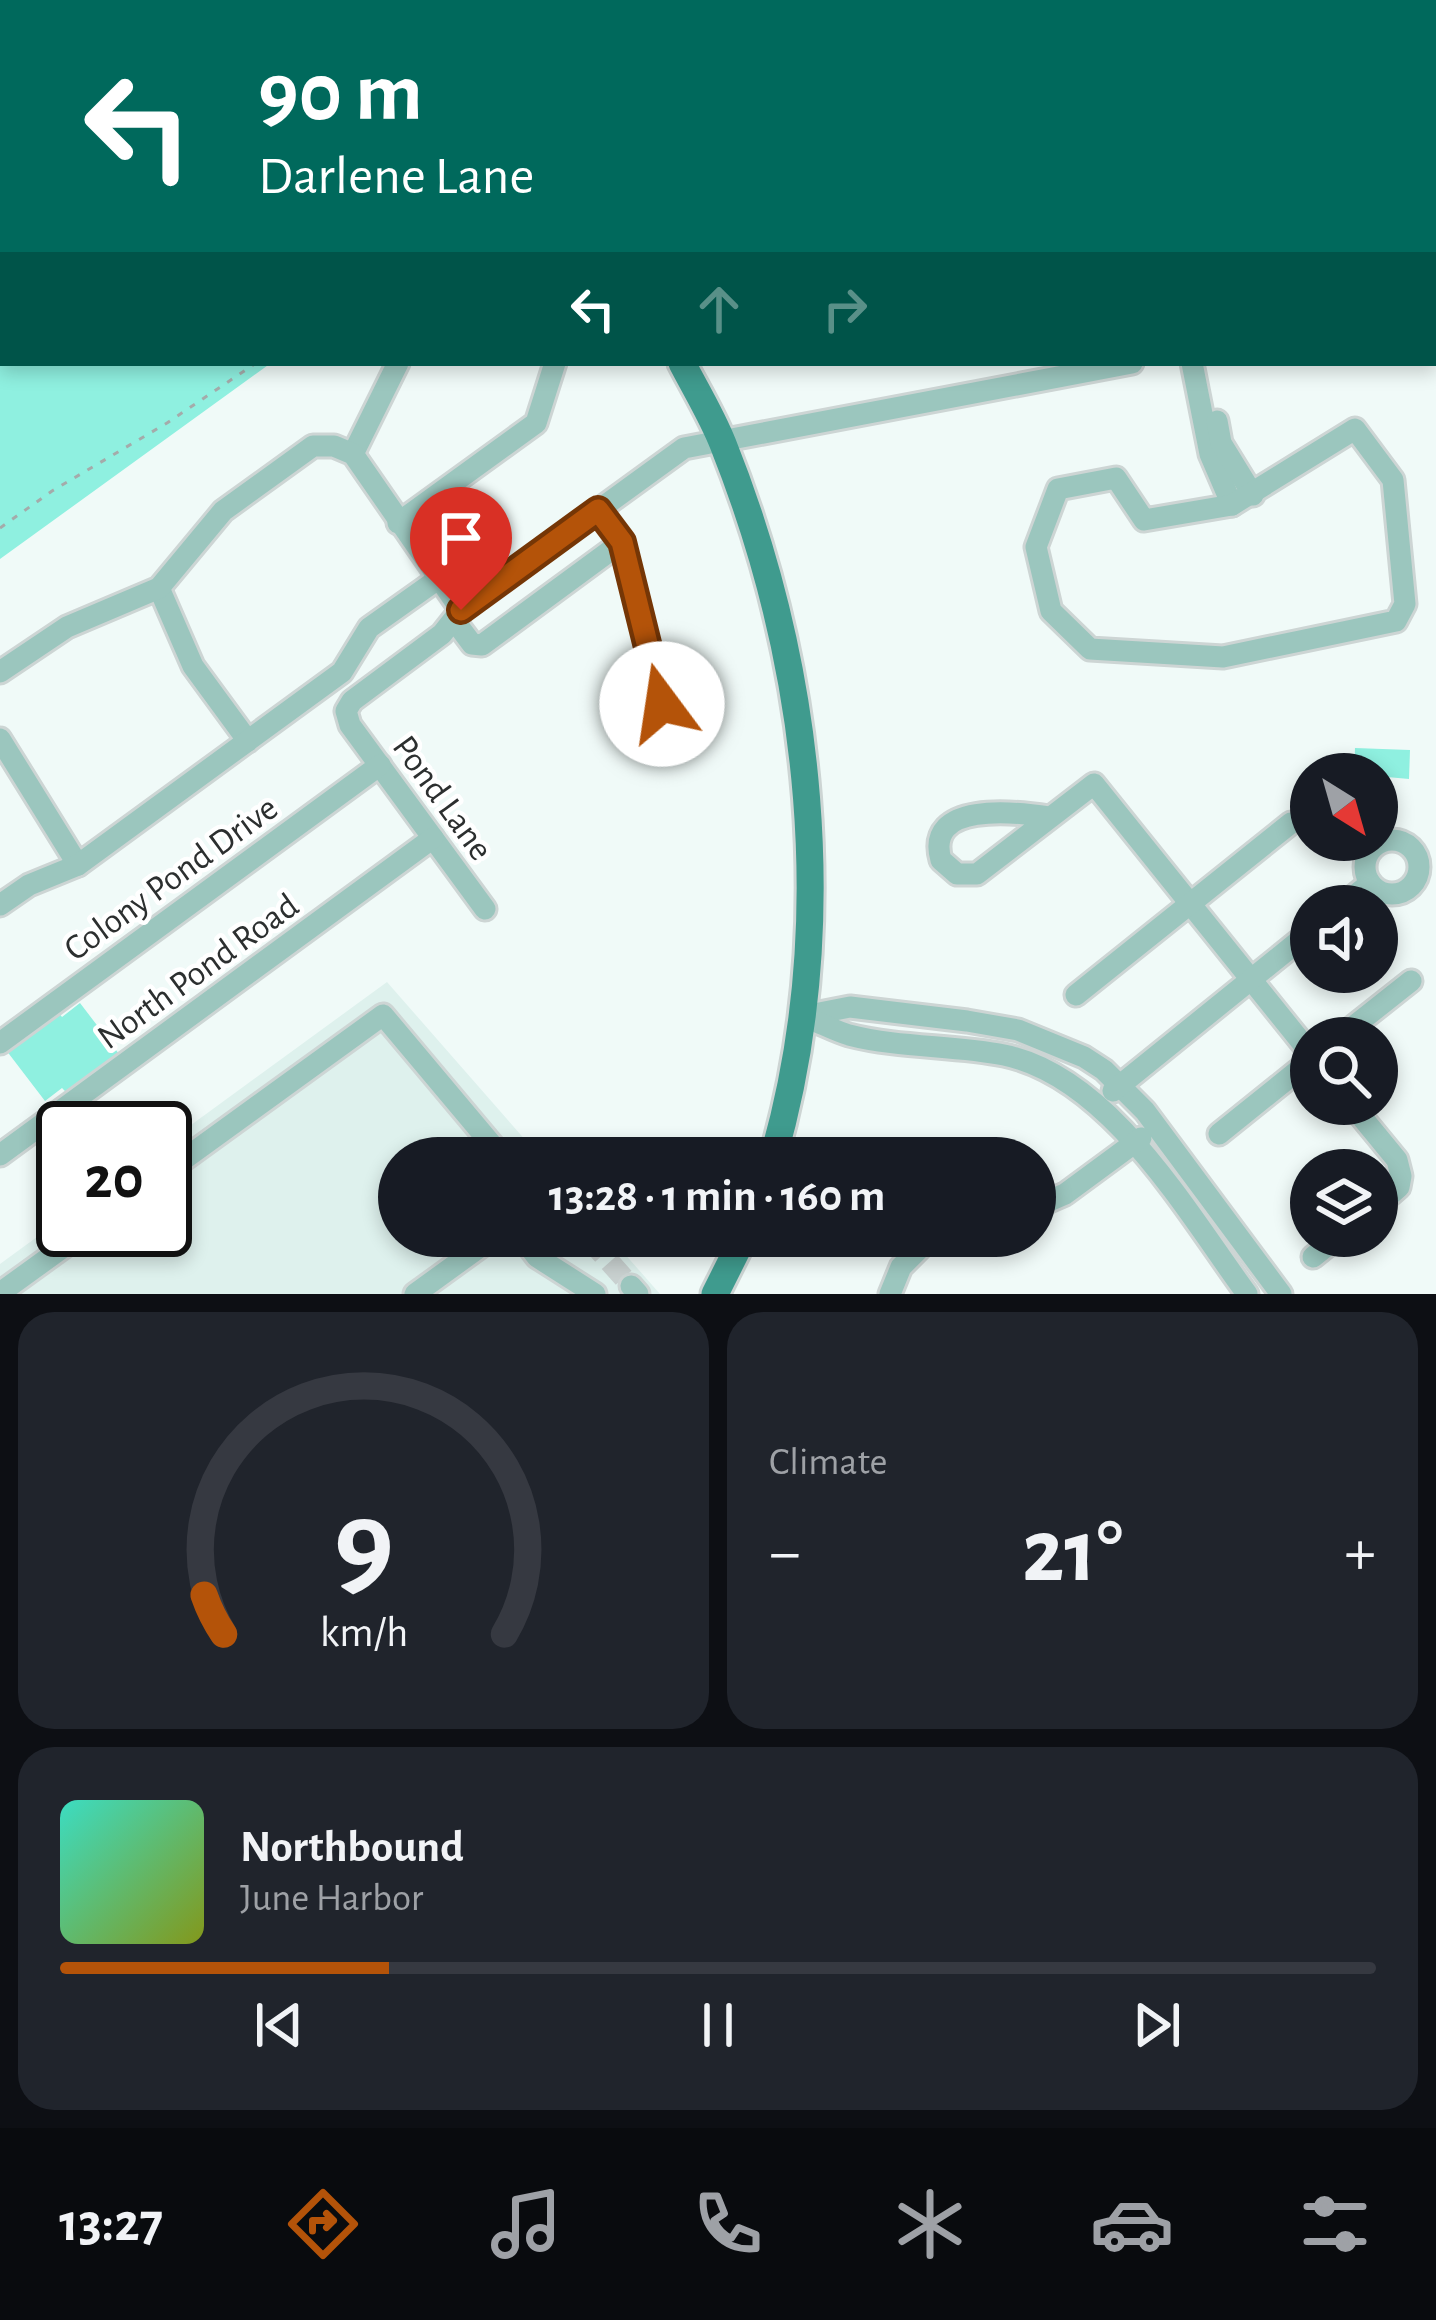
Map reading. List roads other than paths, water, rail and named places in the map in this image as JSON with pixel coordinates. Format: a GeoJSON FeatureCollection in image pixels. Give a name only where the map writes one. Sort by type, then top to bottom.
{"type":"FeatureCollection","features":[{"type":"Feature","properties":{"kind":"main road"},"geometry":{"type":"LineString","coordinates":[[684,366],[722,441],[769,577],[800,737],[808,845],[804,1016],[777,1137]]}},
{"type":"Feature","properties":{"kind":"main road"},"geometry":{"type":"LineString","coordinates":[[715,1294],[734,1257]]}},
{"type":"Feature","properties":{"kind":"street"},"geometry":{"type":"LineString","coordinates":[[353,454],[397,366]]}},
{"type":"Feature","properties":{"kind":"street"},"geometry":{"type":"LineString","coordinates":[[398,523],[536,423],[553,366]]}},
{"type":"Feature","properties":{"kind":"street"},"geometry":{"type":"LineString","coordinates":[[457,615],[684,448],[1033,372],[1099,366]]}},
{"type":"Feature","properties":{"kind":"street"},"geometry":{"type":"LineString","coordinates":[[1193,366],[1210,454],[1243,500]]}},
{"type":"Feature","properties":{"kind":"street"},"geometry":{"type":"LineString","coordinates":[[1206,366],[1221,443],[1243,500]]}},
{"type":"Feature","properties":{"kind":"street"},"geometry":{"type":"LineString","coordinates":[[1355,429],[1393,480],[1405,604],[1401,616],[1390,624],[1223,657],[1090,649],[1051,611],[1036,547],[1058,489],[1116,478],[1144,520],[1243,500],[1355,429]]}},
{"type":"Feature","properties":{"kind":"street"},"geometry":{"type":"LineString","coordinates":[[0,672],[67,627],[159,588],[223,511],[314,446],[334,446],[353,454],[438,579],[472,644],[482,645],[622,542]]}},
{"type":"Feature","properties":{"kind":"street"},"geometry":{"type":"LineString","coordinates":[[598,510],[622,542],[674,749]]}},
{"type":"Feature","properties":{"kind":"street"},"geometry":{"type":"LineString","coordinates":[[0,904],[29,885],[78,866],[342,672],[369,628],[438,579]]}},
{"type":"Feature","properties":{"kind":"street"},"geometry":{"type":"LineString","coordinates":[[159,588],[193,666],[248,741]]}},
{"type":"Feature","properties":{"kind":"street","name":"Pond Lane"},"geometry":{"type":"LineString","coordinates":[[457,615],[442,634],[352,701],[346,711],[350,725],[485,909]]}},
{"type":"Feature","properties":{"kind":"street"},"geometry":{"type":"LineString","coordinates":[[0,740],[78,866]]}},
{"type":"Feature","properties":{"kind":"street","name":"Colony Pond Drive"},"geometry":{"type":"LineString","coordinates":[[0,1043],[380,765]]}},
{"type":"Feature","properties":{"kind":"street"},"geometry":{"type":"LineString","coordinates":[[1049,817],[1012,811],[960,818],[943,831],[941,860],[957,874],[977,874],[1094,784],[1290,1030]]}},
{"type":"Feature","properties":{"kind":"street"},"geometry":{"type":"LineString","coordinates":[[1076,995],[1290,824]]}},
{"type":"Feature","properties":{"kind":"street","name":"North Pond Road"},"geometry":{"type":"LineString","coordinates":[[0,1155],[433,838]]}},
{"type":"Feature","properties":{"kind":"street"},"geometry":{"type":"LineString","coordinates":[[1098,1102],[1290,948]]}},
{"type":"Feature","properties":{"kind":"street"},"geometry":{"type":"LineString","coordinates":[[1366,1017],[1412,981]]}},
{"type":"Feature","properties":{"kind":"street"},"geometry":{"type":"LineString","coordinates":[[804,1016],[850,1007],[1018,1030],[1084,1057],[1120,1085],[1156,1127],[1281,1294]]}},
{"type":"Feature","properties":{"kind":"street"},"geometry":{"type":"LineString","coordinates":[[192,1153],[383,1015],[485,1137]]}},
{"type":"Feature","properties":{"kind":"street"},"geometry":{"type":"LineString","coordinates":[[804,1016],[850,1035],[1027,1061],[1063,1077],[1098,1102],[1134,1143],[1247,1294]]}},
{"type":"Feature","properties":{"kind":"street"},"geometry":{"type":"LineString","coordinates":[[1219,1134],[1290,1075]]}},
{"type":"Feature","properties":{"kind":"street"},"geometry":{"type":"LineString","coordinates":[[1368,1125],[1387,1149]]}},
{"type":"Feature","properties":{"kind":"street"},"geometry":{"type":"LineString","coordinates":[[1056,1198],[1156,1127]]}},
{"type":"Feature","properties":{"kind":"street"},"geometry":{"type":"LineString","coordinates":[[0,1293],[29,1285],[59,1257]]}},
{"type":"Feature","properties":{"kind":"street"},"geometry":{"type":"LineString","coordinates":[[415,1294],[466,1257]]}},
{"type":"Feature","properties":{"kind":"street"},"geometry":{"type":"LineString","coordinates":[[537,1257],[595,1294]]}},
{"type":"Feature","properties":{"kind":"street"},"geometry":{"type":"LineString","coordinates":[[890,1294],[901,1267],[911,1257]]}},
{"type":"Feature","properties":{"kind":"tunnel"},"geometry":{"type":"LineString","coordinates":[[605,1257],[631,1286]]}}]}
